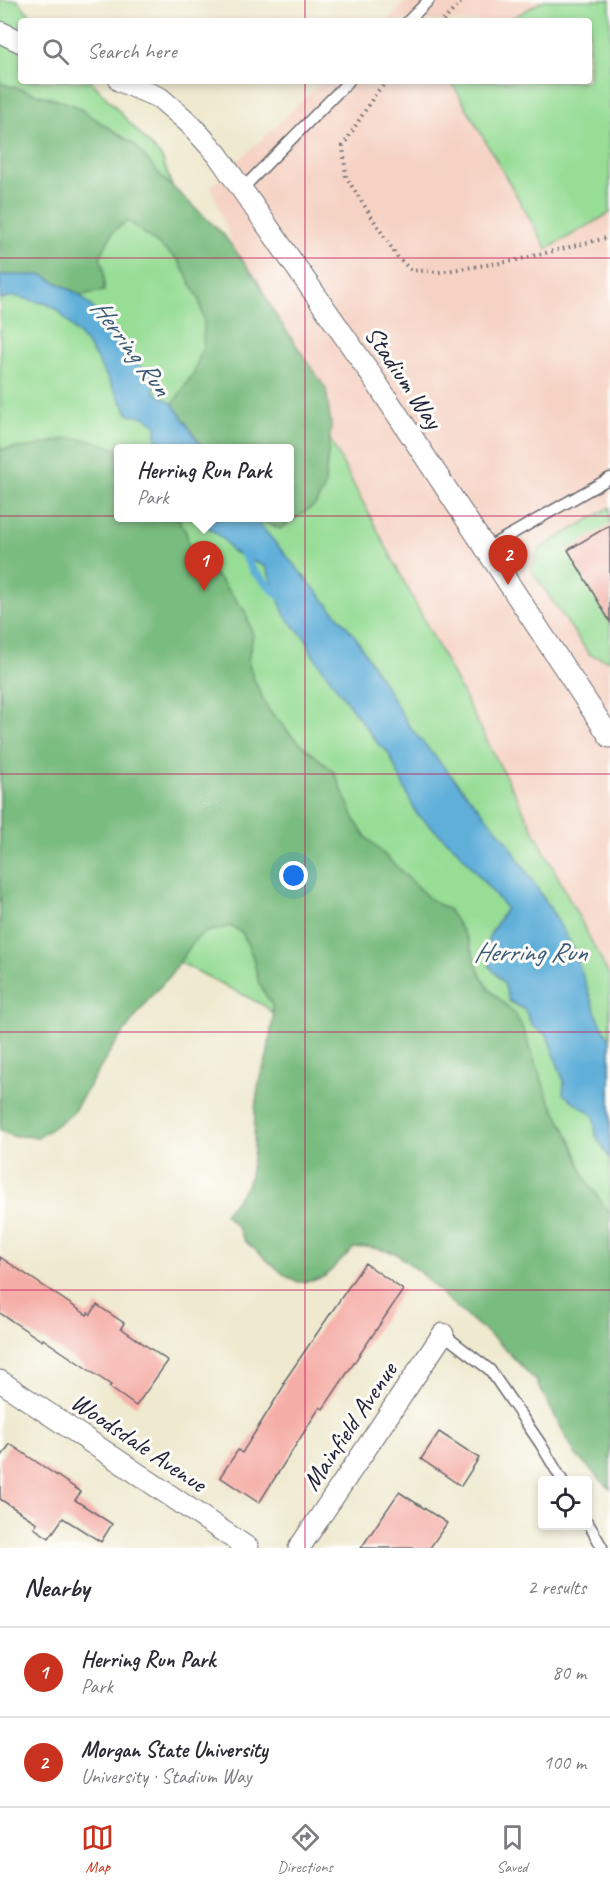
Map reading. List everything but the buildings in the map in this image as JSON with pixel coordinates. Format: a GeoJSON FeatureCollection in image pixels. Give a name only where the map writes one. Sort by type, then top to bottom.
{"type":"FeatureCollection","features":[{"type":"Feature","properties":{"kind":"street"},"geometry":{"type":"LineString","coordinates":[[0,32],[18,41]]}},
{"type":"Feature","properties":{"kind":"street","name":"Stadium Way"},"geometry":{"type":"LineString","coordinates":[[127,84],[160,98],[189,123],[217,154],[368,370],[610,737]]}},
{"type":"Feature","properties":{"kind":"street","name":"Mainfield Avenue"},"geometry":{"type":"LineString","coordinates":[[299,1548],[443,1334]]}},
{"type":"Feature","properties":{"kind":"street","name":"Woodsdale Avenue"},"geometry":{"type":"LineString","coordinates":[[0,1381],[248,1548]]}},
{"type":"Feature","properties":{"kind":"lane"},"geometry":{"type":"LineString","coordinates":[[411,18],[429,0]]}},
{"type":"Feature","properties":{"kind":"lane"},"geometry":{"type":"LineString","coordinates":[[241,190],[346,84]]}},
{"type":"Feature","properties":{"kind":"lane"},"geometry":{"type":"LineString","coordinates":[[485,549],[610,478]]}},
{"type":"Feature","properties":{"kind":"lane"},"geometry":{"type":"LineString","coordinates":[[443,1334],[490,1370],[560,1476]]}},
{"type":"Feature","properties":{"kind":"lane"},"geometry":{"type":"LineString","coordinates":[[592,1530],[602,1547]]}},
{"type":"Feature","properties":{"kind":"path"},"geometry":{"type":"LineString","coordinates":[[445,18],[463,0]]}},
{"type":"Feature","properties":{"kind":"path"},"geometry":{"type":"LineString","coordinates":[[384,84],[376,93],[343,146],[346,177],[398,258],[411,270],[440,272],[513,261],[610,237]]}},
{"type":"Feature","properties":{"kind":"shaded area"},"geometry":{"type":"Polygon","coordinates":[[[408,0],[610,0],[610,977],[241,268],[211,187],[320,84],[592,84],[592,18],[389,18],[408,0]]]}},
{"type":"Feature","properties":{"kind":"green space"},"geometry":{"type":"Polygon","coordinates":[[[0,0],[17,0],[33,18],[18,18],[18,84],[94,84],[162,158],[205,278],[241,268],[610,977],[610,1284],[336,1079],[265,1006],[183,964],[111,951],[0,944],[0,0]]]}},
{"type":"Feature","properties":{"kind":"green space"},"geometry":{"type":"Polygon","coordinates":[[[544,0],[610,0],[610,213],[547,249],[453,84],[592,84],[592,18],[512,18],[544,0]]]}},
{"type":"Feature","properties":{"kind":"green space"},"geometry":{"type":"Polygon","coordinates":[[[0,83],[74,105],[134,144],[161,176],[223,234],[257,280],[275,314],[326,389],[331,426],[324,489],[315,505],[294,519],[294,444],[200,444],[173,404],[194,372],[203,346],[204,322],[199,299],[178,260],[128,221],[114,230],[100,257],[104,269],[104,291],[80,295],[43,275],[0,275],[0,83]]]}},
{"type":"Feature","properties":{"kind":"green space"},"geometry":{"type":"Polygon","coordinates":[[[70,438],[101,443],[114,449],[114,522],[180,522],[186,532],[192,557],[203,563],[221,581],[245,611],[253,635],[248,661],[268,709],[292,736],[334,772],[356,822],[366,837],[431,900],[448,909],[468,940],[480,974],[489,989],[515,1014],[523,1029],[548,1097],[573,1144],[585,1178],[610,1214],[610,1489],[576,1455],[536,1381],[498,1342],[395,1253],[369,1247],[354,1248],[325,1276],[312,1281],[298,1282],[286,1276],[245,1241],[238,1228],[224,1214],[247,1186],[250,1175],[254,1149],[255,1109],[273,1018],[272,1005],[259,984],[253,958],[243,934],[231,926],[204,933],[194,941],[170,976],[151,996],[113,1047],[72,1114],[39,1137],[13,1136],[0,1131],[0,449],[30,447],[70,438]]]}},
{"type":"Feature","properties":{"kind":"green space"},"geometry":{"type":"Polygon","coordinates":[[[610,507],[610,661],[589,654],[531,570],[539,549],[610,507]]]}},
{"type":"Feature","properties":{"kind":"green space"},"geometry":{"type":"Polygon","coordinates":[[[264,522],[290,522],[280,529],[264,522]]]}},
{"type":"Feature","properties":{"kind":"water","name":"Herring Run"},"geometry":{"type":"Polygon","coordinates":[[[0,275],[43,275],[80,295],[120,336],[137,365],[152,372],[155,392],[173,404],[200,444],[156,444],[156,425],[146,417],[129,415],[90,348],[58,310],[47,304],[14,296],[0,299],[0,275]]]}},
{"type":"Feature","properties":{"kind":"water","name":"Herring Run"},"geometry":{"type":"Polygon","coordinates":[[[204,522],[257,522],[355,636],[409,726],[507,841],[555,916],[573,948],[597,1016],[610,1040],[610,1159],[596,1136],[594,1116],[563,1094],[564,1082],[547,1035],[532,1026],[525,1010],[509,1001],[504,983],[490,967],[488,938],[506,908],[458,851],[416,813],[388,752],[378,744],[312,654],[307,640],[285,616],[266,567],[231,551],[225,541],[204,522]]]}},
{"type":"Feature","properties":{"kind":"waterway","name":"Herring Run"},"geometry":{"type":"LineString","coordinates":[[241,550],[253,571],[282,598]]}},
{"type":"Feature","properties":{"kind":"place","name":"Morgan State University"},"geometry":{"type":"Point","coordinates":[508,585]}},
{"type":"Feature","properties":{"kind":"place","name":"Herring Run Park"},"geometry":{"type":"Point","coordinates":[204,591]}}]}
